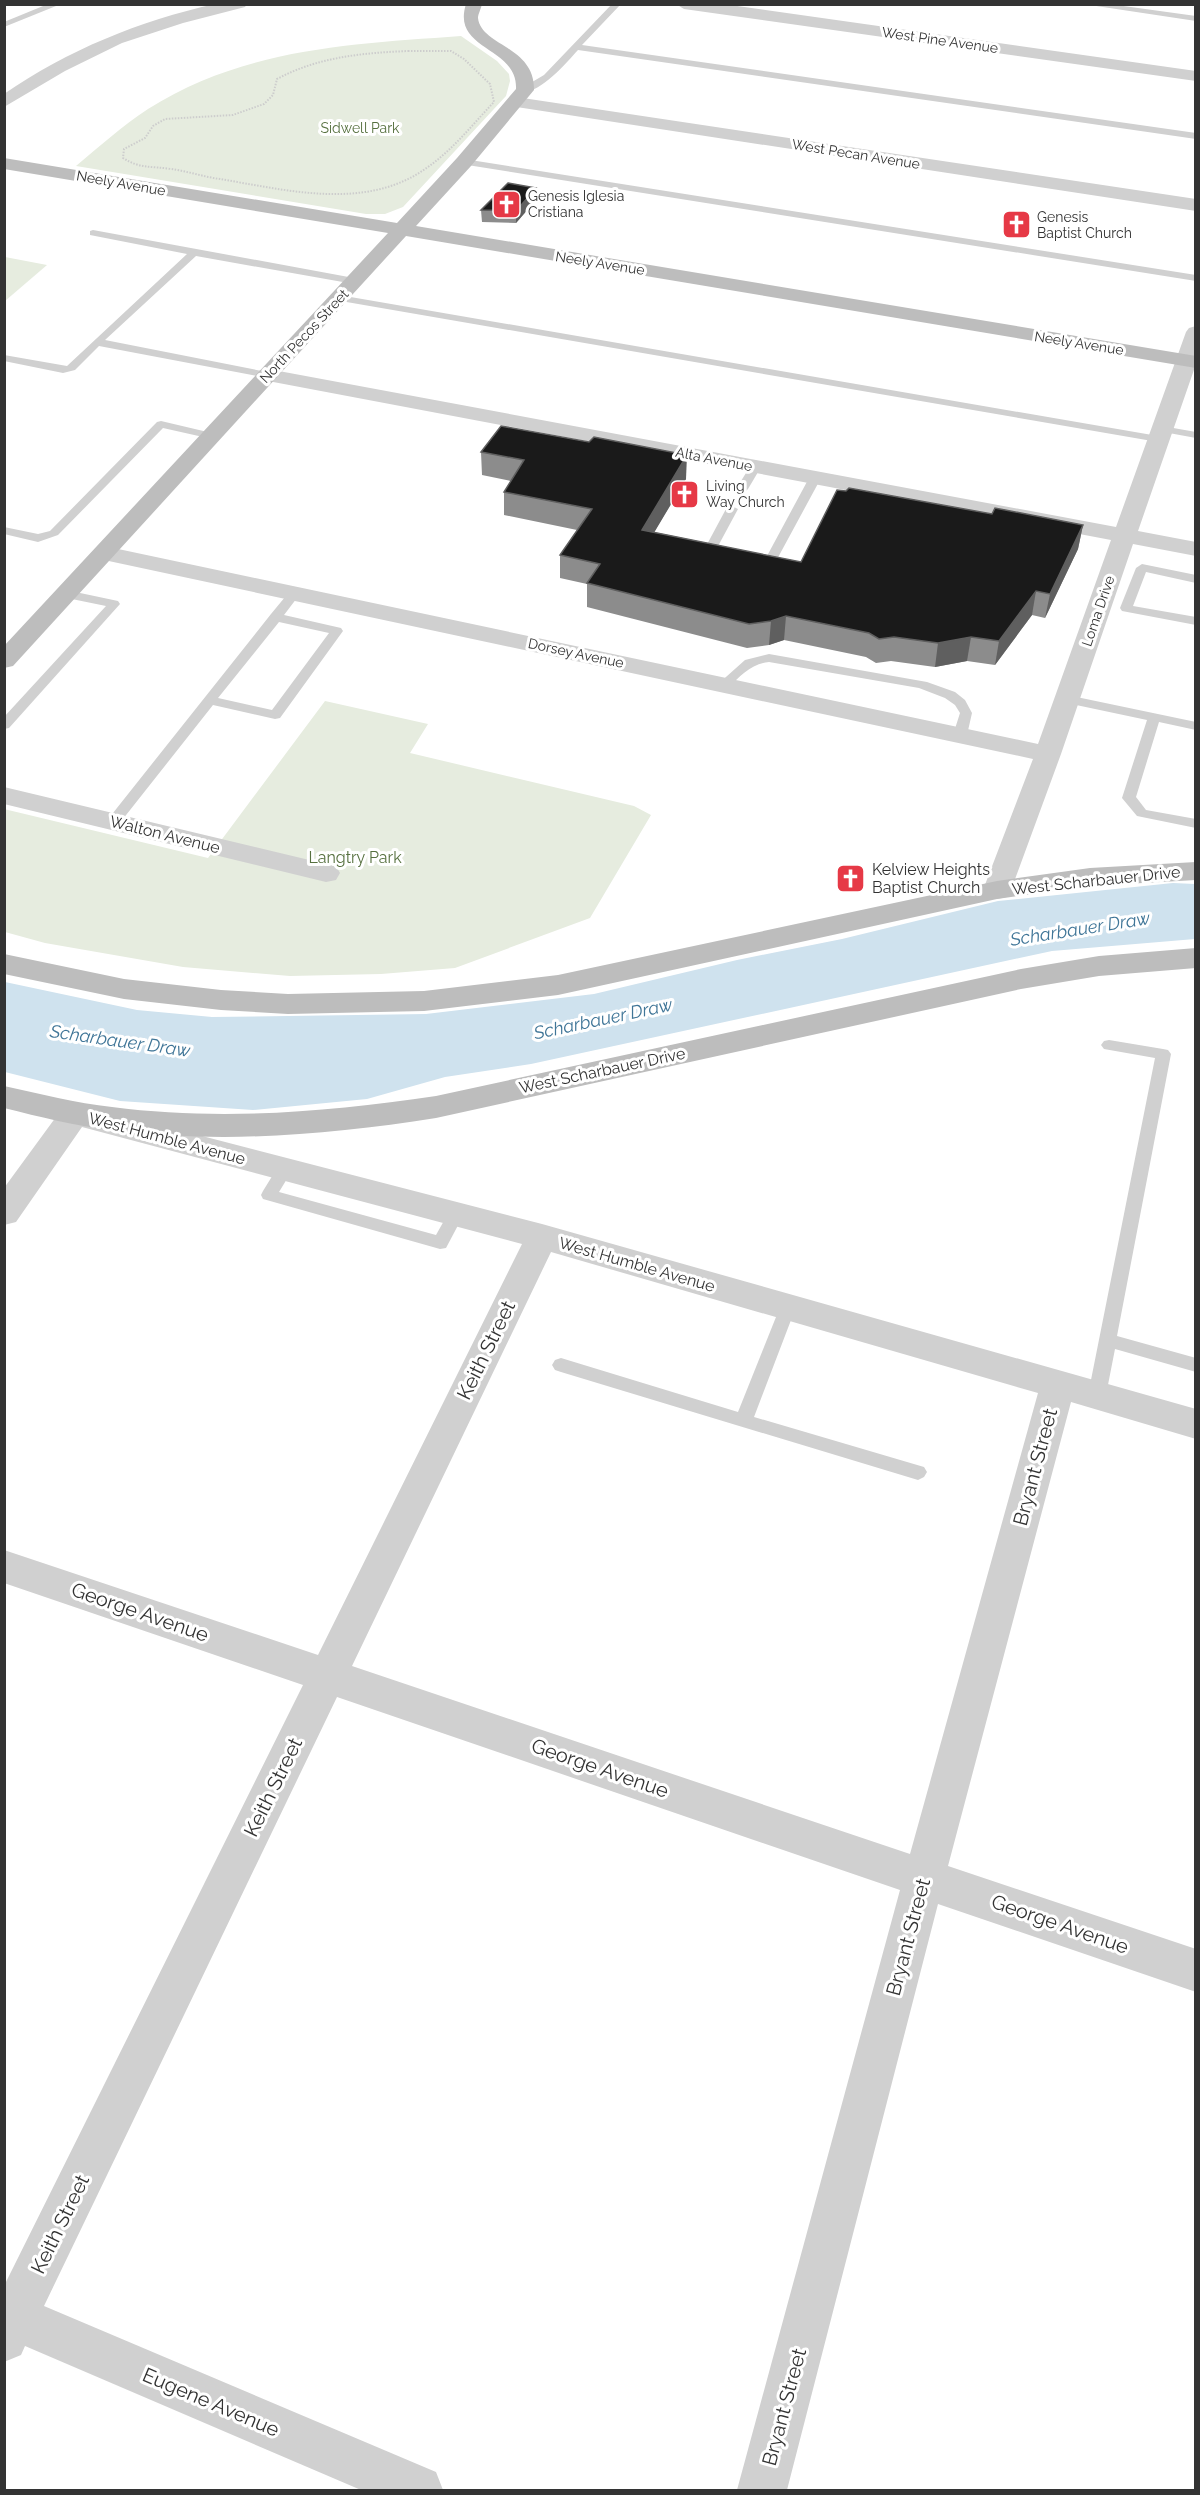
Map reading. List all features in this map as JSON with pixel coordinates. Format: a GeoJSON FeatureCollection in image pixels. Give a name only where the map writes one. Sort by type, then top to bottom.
{"type":"FeatureCollection","features":[{"type":"Feature","properties":{"kind":"street"},"geometry":{"type":"LineString","coordinates":[[4,102],[46,73],[110,42],[172,21],[239,4]]}},
{"type":"Feature","properties":{"kind":"street"},"geometry":{"type":"LineString","coordinates":[[474,4],[469,16],[472,25],[486,40],[520,66],[527,80],[520,96]]}},
{"type":"Feature","properties":{"kind":"street","name":"West Pine Avenue"},"geometry":{"type":"LineString","coordinates":[[684,4],[1196,76]]}},
{"type":"Feature","properties":{"kind":"street","name":"North Pecos Street"},"geometry":{"type":"LineString","coordinates":[[4,661],[402,230],[520,96]]}},
{"type":"Feature","properties":{"kind":"street","name":"West Pecan Avenue"},"geometry":{"type":"LineString","coordinates":[[520,96],[1196,205]]}},
{"type":"Feature","properties":{"kind":"street","name":"Neely Avenue"},"geometry":{"type":"LineString","coordinates":[[4,163],[1191,361]]}},
{"type":"Feature","properties":{"kind":"street","name":"Loma Drive"},"geometry":{"type":"LineString","coordinates":[[997,890],[1048,754],[1160,434],[1191,361],[1196,332]]}},
{"type":"Feature","properties":{"kind":"street","name":"Alta Avenue"},"geometry":{"type":"LineString","coordinates":[[268,375],[1196,549]]}},
{"type":"Feature","properties":{"kind":"street","name":"Dorsey Avenue"},"geometry":{"type":"LineString","coordinates":[[104,553],[1048,754]]}},
{"type":"Feature","properties":{"kind":"street","name":"Walton Avenue"},"geometry":{"type":"LineString","coordinates":[[4,795],[327,873]]}},
{"type":"Feature","properties":{"kind":"street","name":"West Scharbauer Drive"},"geometry":{"type":"LineString","coordinates":[[4,964],[109,987],[221,1000],[288,1004],[424,1001],[558,985],[997,890],[1090,877],[1196,871]]}},
{"type":"Feature","properties":{"kind":"street","name":"West Scharbauer Drive"},"geometry":{"type":"LineString","coordinates":[[4,1097],[105,1119],[205,1126],[281,1126],[387,1116],[1021,979],[1099,966],[1196,958]]}},
{"type":"Feature","properties":{"kind":"street"},"geometry":{"type":"LineString","coordinates":[[4,1213],[75,1114]]}},
{"type":"Feature","properties":{"kind":"street","name":"West Humble Avenue"},"geometry":{"type":"LineString","coordinates":[[75,1114],[285,1169],[347,1201],[456,1214],[542,1236],[1196,1424]]}},
{"type":"Feature","properties":{"kind":"street","name":"Keith Street"},"geometry":{"type":"LineString","coordinates":[[8,2323],[542,1236]]}},
{"type":"Feature","properties":{"kind":"street","name":"Bryant Street"},"geometry":{"type":"LineString","coordinates":[[762,2490],[924,1877],[1058,1384]]}},
{"type":"Feature","properties":{"kind":"street","name":"George Avenue"},"geometry":{"type":"LineString","coordinates":[[4,1566],[1196,1971]]}},
{"type":"Feature","properties":{"kind":"street","name":"Eugene Avenue"},"geometry":{"type":"LineString","coordinates":[[8,2323],[418,2490]]}},
{"type":"Feature","properties":{"kind":"lane"},"geometry":{"type":"LineString","coordinates":[[4,25],[57,4]]}},
{"type":"Feature","properties":{"kind":"lane"},"geometry":{"type":"LineString","coordinates":[[520,96],[548,77],[617,4]]}},
{"type":"Feature","properties":{"kind":"lane"},"geometry":{"type":"LineString","coordinates":[[1087,4],[1196,19]]}},
{"type":"Feature","properties":{"kind":"lane"},"geometry":{"type":"LineString","coordinates":[[578,47],[1196,136]]}},
{"type":"Feature","properties":{"kind":"lane"},"geometry":{"type":"LineString","coordinates":[[464,162],[1196,278]]}},
{"type":"Feature","properties":{"kind":"lane"},"geometry":{"type":"LineString","coordinates":[[93,233],[354,281]]}},
{"type":"Feature","properties":{"kind":"lane"},"geometry":{"type":"LineString","coordinates":[[4,358],[63,370],[71,368],[194,253]]}},
{"type":"Feature","properties":{"kind":"lane"},"geometry":{"type":"LineString","coordinates":[[339,298],[1160,434],[1196,435]]}},
{"type":"Feature","properties":{"kind":"lane"},"geometry":{"type":"LineString","coordinates":[[97,342],[268,375]]}},
{"type":"Feature","properties":{"kind":"lane"},"geometry":{"type":"LineString","coordinates":[[4,530],[38,538],[54,533],[161,424],[212,436]]}},
{"type":"Feature","properties":{"kind":"lane"},"geometry":{"type":"LineString","coordinates":[[742,489],[755,466]]}},
{"type":"Feature","properties":{"kind":"lane"},"geometry":{"type":"LineString","coordinates":[[732,509],[710,550],[771,560],[815,478]]}},
{"type":"Feature","properties":{"kind":"lane"},"geometry":{"type":"LineString","coordinates":[[1196,579],[1142,568],[1126,608],[1196,621]]}},
{"type":"Feature","properties":{"kind":"lane"},"geometry":{"type":"LineString","coordinates":[[4,725],[114,604],[66,594]]}},
{"type":"Feature","properties":{"kind":"lane"},"geometry":{"type":"LineString","coordinates":[[114,821],[294,594]]}},
{"type":"Feature","properties":{"kind":"lane"},"geometry":{"type":"LineString","coordinates":[[210,700],[275,715],[338,631],[275,617]]}},
{"type":"Feature","properties":{"kind":"lane"},"geometry":{"type":"LineString","coordinates":[[723,685],[759,658],[770,658],[922,685],[950,695],[960,703],[966,712],[960,735]]}},
{"type":"Feature","properties":{"kind":"lane"},"geometry":{"type":"LineString","coordinates":[[1067,699],[1196,726]]}},
{"type":"Feature","properties":{"kind":"lane"},"geometry":{"type":"LineString","coordinates":[[1154,717],[1129,798],[1142,813],[1196,824]]}},
{"type":"Feature","properties":{"kind":"lane"},"geometry":{"type":"LineString","coordinates":[[1097,1395],[1163,1054],[1109,1046]]}},
{"type":"Feature","properties":{"kind":"lane"},"geometry":{"type":"LineString","coordinates":[[743,1421],[788,1307]]}},
{"type":"Feature","properties":{"kind":"lane"},"geometry":{"type":"LineString","coordinates":[[1108,1340],[1196,1365]]}},
{"type":"Feature","properties":{"kind":"lane"},"geometry":{"type":"LineString","coordinates":[[561,1365],[918,1472]]}},
{"type":"Feature","properties":{"kind":"path"},"geometry":{"type":"LineString","coordinates":[[450,51],[464,59],[490,84],[495,102],[450,149],[424,170],[396,184],[343,195],[321,195],[199,176],[172,169],[135,166],[123,158],[124,149],[145,138],[153,126],[165,119],[194,115],[233,115],[264,104],[273,95],[277,79],[294,68],[376,52],[450,51]]}},
{"type":"Feature","properties":{"kind":"green space","name":"Sidwell Park"},"geometry":{"type":"Polygon","coordinates":[[[461,36],[497,61],[509,74],[510,81],[506,96],[403,207],[385,214],[366,214],[76,166],[148,109],[222,73],[260,61],[300,53],[380,42],[461,36]]]}},
{"type":"Feature","properties":{"kind":"green space"},"geometry":{"type":"Polygon","coordinates":[[[4,257],[47,265],[5,301],[4,257]]]}},
{"type":"Feature","properties":{"kind":"green space","name":"Langtry Park"},"geometry":{"type":"Polygon","coordinates":[[[325,701],[428,724],[410,753],[634,806],[651,815],[590,918],[455,968],[381,974],[290,976],[183,967],[45,943],[5,932],[4,809],[208,858],[325,701]]]}},
{"type":"Feature","properties":{"kind":"water","name":"Scharbauer Draw"},"geometry":{"type":"Polygon","coordinates":[[[1173,883],[1195,884],[1195,939],[1052,951],[531,1064],[445,1077],[367,1099],[253,1110],[120,1101],[5,1072],[5,982],[137,1010],[212,1017],[426,1014],[594,994],[737,960],[842,939],[998,901],[1173,883]]]}},
{"type":"Feature","properties":{"kind":"building"},"geometry":{"type":"Polygon","coordinates":[[[508,183],[536,188],[516,211],[481,210],[508,183]]]}},
{"type":"Feature","properties":{"kind":"building"},"geometry":{"type":"Polygon","coordinates":[[[501,426],[589,442],[594,437],[687,455],[642,530],[801,562],[837,490],[846,491],[849,488],[992,514],[995,508],[1083,525],[1050,594],[1036,591],[999,641],[971,637],[938,643],[894,637],[879,639],[869,633],[786,616],[749,624],[587,583],[600,564],[560,555],[592,509],[504,492],[524,460],[481,452],[501,426]]]}},
{"type":"Feature","properties":{"kind":"place","name":"Genesis Iglesia Cristiana"},"geometry":{"type":"Point","coordinates":[507,204]}},
{"type":"Feature","properties":{"kind":"place","name":"Genesis Baptist Church"},"geometry":{"type":"Point","coordinates":[1016,225]}},
{"type":"Feature","properties":{"kind":"place","name":"Living Way Church"},"geometry":{"type":"Point","coordinates":[685,494]}},
{"type":"Feature","properties":{"kind":"place","name":"Kelview Heights Baptist Church"},"geometry":{"type":"Point","coordinates":[851,878]}}]}
